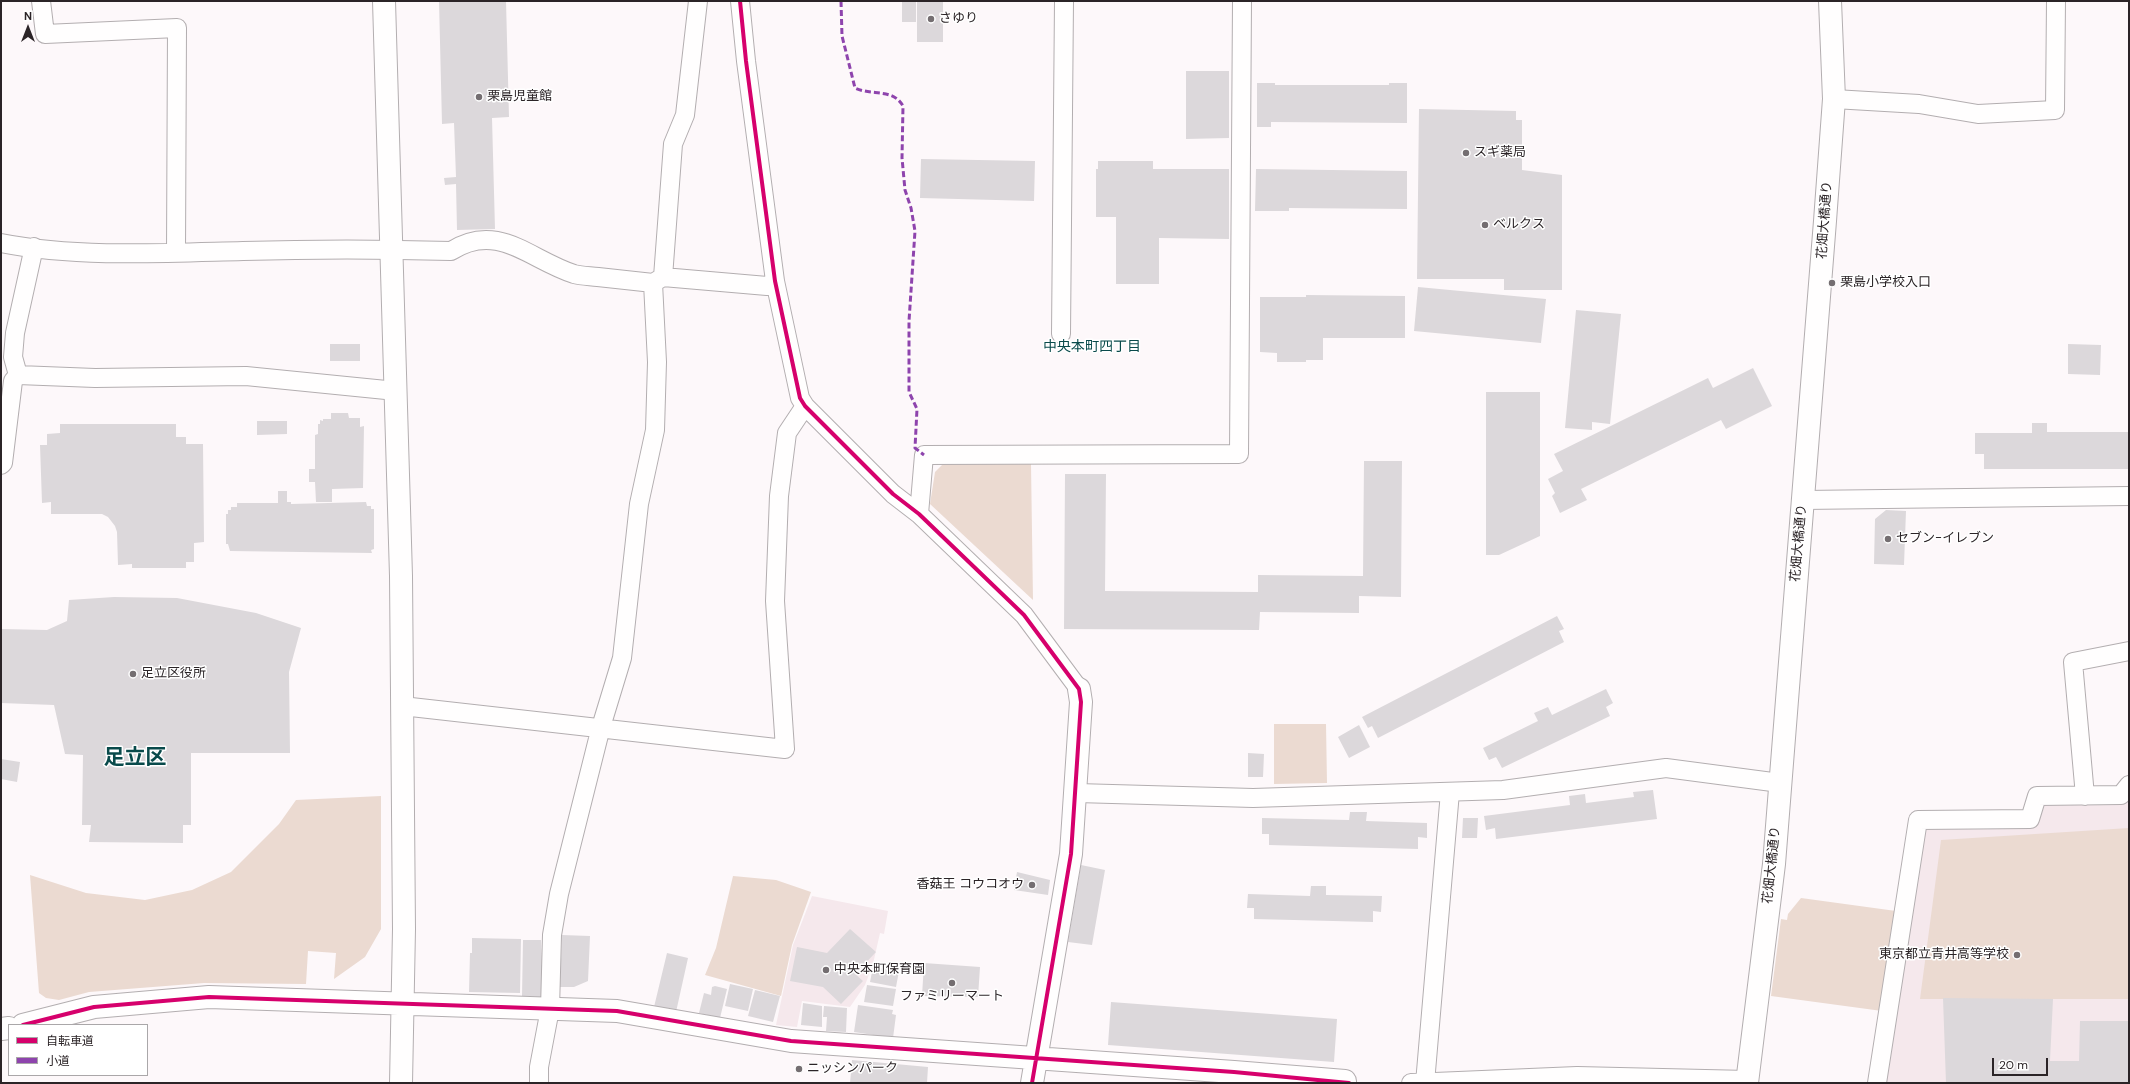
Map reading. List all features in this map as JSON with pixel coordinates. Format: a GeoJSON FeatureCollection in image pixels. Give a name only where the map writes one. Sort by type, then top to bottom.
{"type":"FeatureCollection","features":[{"type":"Feature","properties":{"kind":"street"},"geometry":{"type":"LineString","coordinates":[[41,1],[45,34],[177,28],[176,252]]}},
{"type":"Feature","properties":{"kind":"street"},"geometry":{"type":"LineString","coordinates":[[384,1],[396,391],[402,706],[403,1004],[401,1083]]}},
{"type":"Feature","properties":{"kind":"street"},"geometry":{"type":"LineString","coordinates":[[538,1083],[539,1067],[550,1009],[552,935],[559,894],[601,727],[622,658],[639,504],[655,430],[658,280],[673,144],[685,115],[698,1]]}},
{"type":"Feature","properties":{"kind":"street"},"geometry":{"type":"LineString","coordinates":[[740,1],[746,60],[775,281],[800,398],[805,406],[893,494],[919,514],[1024,614],[1079,689],[1081,702],[1077,793],[1071,854],[1032,1083]]}},
{"type":"Feature","properties":{"kind":"street"},"geometry":{"type":"LineString","coordinates":[[1061,334],[1064,1]]}},
{"type":"Feature","properties":{"kind":"street"},"geometry":{"type":"LineString","coordinates":[[919,514],[924,455],[1239,454],[1242,1]]}},
{"type":"Feature","properties":{"kind":"street","name":"花畑大橋通り"},"geometry":{"type":"LineString","coordinates":[[1747,1081],[1774,864],[1834,99],[1830,1]]}},
{"type":"Feature","properties":{"kind":"street"},"geometry":{"type":"LineString","coordinates":[[1834,99],[1920,104],[1978,114],[2055,110],[2056,1]]}},
{"type":"Feature","properties":{"kind":"street"},"geometry":{"type":"LineString","coordinates":[[1,242],[34,248],[111,252],[320,249],[451,251],[463,243],[478,239],[497,240],[574,274],[767,286],[775,281]]}},
{"type":"Feature","properties":{"kind":"street"},"geometry":{"type":"LineString","coordinates":[[18,375],[13,357],[15,333],[34,248]]}},
{"type":"Feature","properties":{"kind":"street"},"geometry":{"type":"LineString","coordinates":[[18,375],[95,378],[246,376],[396,391]]}},
{"type":"Feature","properties":{"kind":"street"},"geometry":{"type":"LineString","coordinates":[[1,465],[4,464],[13,381],[18,375]]}},
{"type":"Feature","properties":{"kind":"street"},"geometry":{"type":"LineString","coordinates":[[402,706],[601,727],[785,749],[775,601],[779,496],[787,433],[805,406]]}},
{"type":"Feature","properties":{"kind":"street"},"geometry":{"type":"LineString","coordinates":[[1803,500],[2129,496]]}},
{"type":"Feature","properties":{"kind":"street"},"geometry":{"type":"LineString","coordinates":[[2085,796],[2073,662],[2129,651]]}},
{"type":"Feature","properties":{"kind":"street"},"geometry":{"type":"LineString","coordinates":[[1077,793],[1253,798],[1503,790],[1666,768],[1780,783]]}},
{"type":"Feature","properties":{"kind":"street"},"geometry":{"type":"LineString","coordinates":[[1877,1083],[1918,820],[2030,819],[2037,796],[2121,795],[2129,785]]}},
{"type":"Feature","properties":{"kind":"street"},"geometry":{"type":"LineString","coordinates":[[1425,1083],[1450,792]]}},
{"type":"Feature","properties":{"kind":"street"},"geometry":{"type":"LineString","coordinates":[[27,1024],[94,1006],[201,997],[618,1011],[791,1041],[1309,1081],[1347,1082]]}},
{"type":"Feature","properties":{"kind":"street"},"geometry":{"type":"LineString","coordinates":[[1411,1083],[1577,1076],[1747,1081]]}},
{"type":"Feature","properties":{"kind":"shaded area"},"geometry":{"type":"Polygon","coordinates":[[[943,464],[1031,464],[1033,600],[930,504],[935,472],[943,464]]]}},
{"type":"Feature","properties":{"kind":"shaded area"},"geometry":{"type":"Polygon","coordinates":[[[1274,724],[1326,724],[1327,783],[1274,784],[1274,724]]]}},
{"type":"Feature","properties":{"kind":"shaded area"},"geometry":{"type":"Polygon","coordinates":[[[381,796],[381,929],[365,957],[334,979],[336,953],[308,951],[306,984],[204,983],[89,992],[59,1000],[46,998],[39,993],[30,875],[86,893],[145,900],[192,890],[231,872],[279,824],[296,800],[381,796]]]}},
{"type":"Feature","properties":{"kind":"shaded area","name":"東京都立青井高等学校"},"geometry":{"type":"Polygon","coordinates":[[[2129,796],[2129,1083],[1886,1083],[1924,825],[2037,827],[2039,808],[2042,804],[2129,796]]]}},
{"type":"Feature","properties":{"kind":"shaded area"},"geometry":{"type":"Polygon","coordinates":[[[2129,828],[2129,999],[1920,999],[1941,840],[2129,828]]]}},
{"type":"Feature","properties":{"kind":"shaded area"},"geometry":{"type":"Polygon","coordinates":[[[733,876],[776,880],[811,892],[792,945],[781,996],[705,975],[716,948],[733,876]]]}},
{"type":"Feature","properties":{"kind":"shaded area"},"geometry":{"type":"Polygon","coordinates":[[[812,896],[888,911],[884,934],[880,933],[873,964],[865,985],[850,1007],[802,1001],[797,1027],[776,1025],[793,945],[812,896]]]}},
{"type":"Feature","properties":{"kind":"shaded area"},"geometry":{"type":"Polygon","coordinates":[[[1801,898],[1896,911],[1882,1011],[1771,996],[1781,919],[1787,920],[1788,914],[1801,898]]]}},
{"type":"Feature","properties":{"kind":"building"},"geometry":{"type":"Polygon","coordinates":[[[439,1],[506,1],[509,117],[492,118],[495,229],[457,230],[456,184],[445,185],[444,178],[456,177],[454,123],[442,124],[439,1]]]}},
{"type":"Feature","properties":{"kind":"building"},"geometry":{"type":"Polygon","coordinates":[[[943,1],[943,42],[917,42],[917,2],[943,1]]]}},
{"type":"Feature","properties":{"kind":"building"},"geometry":{"type":"Polygon","coordinates":[[[902,2],[916,2],[916,22],[902,22],[902,2]]]}},
{"type":"Feature","properties":{"kind":"building"},"geometry":{"type":"Polygon","coordinates":[[[1186,71],[1229,71],[1229,138],[1186,139],[1186,71]]]}},
{"type":"Feature","properties":{"kind":"building"},"geometry":{"type":"Polygon","coordinates":[[[1257,83],[1275,83],[1275,85],[1389,85],[1389,83],[1407,83],[1407,123],[1271,122],[1271,127],[1257,127],[1257,83]]]}},
{"type":"Feature","properties":{"kind":"building"},"geometry":{"type":"Polygon","coordinates":[[[1419,109],[1516,111],[1516,120],[1522,120],[1522,170],[1562,175],[1562,290],[1504,290],[1504,279],[1417,279],[1419,109]]]}},
{"type":"Feature","properties":{"kind":"building"},"geometry":{"type":"Polygon","coordinates":[[[921,159],[1035,161],[1034,201],[920,198],[921,159]]]}},
{"type":"Feature","properties":{"kind":"building"},"geometry":{"type":"Polygon","coordinates":[[[1098,161],[1153,161],[1153,169],[1229,169],[1229,239],[1159,238],[1159,284],[1116,284],[1116,217],[1096,217],[1096,169],[1098,169],[1098,161]]]}},
{"type":"Feature","properties":{"kind":"building"},"geometry":{"type":"Polygon","coordinates":[[[1256,169],[1407,171],[1407,209],[1289,208],[1289,211],[1255,211],[1256,169]]]}},
{"type":"Feature","properties":{"kind":"building"},"geometry":{"type":"Polygon","coordinates":[[[1418,287],[1546,299],[1541,343],[1414,331],[1418,287]]]}},
{"type":"Feature","properties":{"kind":"building"},"geometry":{"type":"Polygon","coordinates":[[[1306,295],[1405,296],[1405,338],[1323,338],[1323,360],[1306,360],[1306,362],[1277,362],[1277,353],[1260,352],[1260,297],[1306,297],[1306,295]]]}},
{"type":"Feature","properties":{"kind":"building"},"geometry":{"type":"Polygon","coordinates":[[[1576,310],[1621,314],[1610,424],[1592,422],[1592,430],[1565,428],[1576,310]]]}},
{"type":"Feature","properties":{"kind":"building"},"geometry":{"type":"Polygon","coordinates":[[[330,344],[360,344],[360,361],[330,361],[330,344]]]}},
{"type":"Feature","properties":{"kind":"building"},"geometry":{"type":"Polygon","coordinates":[[[2068,344],[2101,345],[2100,375],[2068,374],[2068,344]]]}},
{"type":"Feature","properties":{"kind":"building"},"geometry":{"type":"Polygon","coordinates":[[[1753,368],[1772,406],[1726,429],[1721,420],[1581,489],[1587,500],[1560,513],[1552,496],[1555,493],[1548,479],[1563,471],[1554,454],[1708,378],[1713,388],[1753,368]]]}},
{"type":"Feature","properties":{"kind":"building"},"geometry":{"type":"Polygon","coordinates":[[[1486,392],[1540,392],[1540,536],[1499,555],[1486,555],[1486,392]]]}},
{"type":"Feature","properties":{"kind":"building"},"geometry":{"type":"Polygon","coordinates":[[[331,413],[348,413],[349,418],[360,418],[360,427],[364,426],[363,488],[332,489],[332,502],[316,502],[315,482],[309,482],[309,469],[315,469],[315,435],[318,434],[318,424],[320,424],[320,420],[323,421],[323,419],[331,419],[331,413]]]}},
{"type":"Feature","properties":{"kind":"building"},"geometry":{"type":"Polygon","coordinates":[[[257,421],[287,421],[287,434],[257,435],[257,421]]]}},
{"type":"Feature","properties":{"kind":"building"},"geometry":{"type":"Polygon","coordinates":[[[2032,423],[2047,423],[2047,432],[2129,432],[2129,469],[1984,469],[1984,454],[1975,454],[1975,433],[2032,433],[2032,423]]]}},
{"type":"Feature","properties":{"kind":"building"},"geometry":{"type":"Polygon","coordinates":[[[60,424],[176,424],[176,437],[186,437],[186,444],[203,444],[204,542],[194,543],[194,562],[186,562],[186,568],[132,568],[132,564],[118,565],[117,532],[115,526],[108,517],[102,514],[51,514],[51,502],[42,503],[40,445],[47,445],[47,434],[60,433],[60,424]]]}},
{"type":"Feature","properties":{"kind":"building"},"geometry":{"type":"Polygon","coordinates":[[[1364,461],[1402,461],[1401,597],[1359,596],[1359,613],[1260,612],[1259,630],[1064,629],[1065,474],[1106,474],[1105,591],[1258,592],[1258,575],[1363,576],[1364,461]]]}},
{"type":"Feature","properties":{"kind":"building"},"geometry":{"type":"Polygon","coordinates":[[[278,491],[287,491],[287,502],[291,502],[291,504],[366,502],[367,506],[371,506],[371,509],[374,509],[374,549],[371,550],[372,553],[230,551],[228,544],[226,544],[226,514],[228,514],[228,510],[231,510],[231,507],[237,507],[237,503],[278,503],[278,491]]]}},
{"type":"Feature","properties":{"kind":"building"},"geometry":{"type":"Polygon","coordinates":[[[1886,510],[1906,511],[1904,565],[1874,564],[1875,519],[1886,510]]]}},
{"type":"Feature","properties":{"kind":"building"},"geometry":{"type":"Polygon","coordinates":[[[114,597],[177,598],[256,613],[301,628],[289,672],[290,753],[191,753],[191,825],[183,825],[183,843],[89,842],[91,825],[82,825],[83,755],[65,754],[54,705],[1,703],[1,629],[47,630],[67,621],[69,600],[114,597]]]}},
{"type":"Feature","properties":{"kind":"building"},"geometry":{"type":"Polygon","coordinates":[[[1557,616],[1564,629],[1559,631],[1564,642],[1378,738],[1372,726],[1368,728],[1362,717],[1557,616]]]}},
{"type":"Feature","properties":{"kind":"building"},"geometry":{"type":"Polygon","coordinates":[[[1606,689],[1613,703],[1606,707],[1610,716],[1502,768],[1496,757],[1489,760],[1483,748],[1538,721],[1534,713],[1548,707],[1552,715],[1606,689]]]}},
{"type":"Feature","properties":{"kind":"building"},"geometry":{"type":"Polygon","coordinates":[[[1359,725],[1370,747],[1349,758],[1338,737],[1359,725]]]}},
{"type":"Feature","properties":{"kind":"building"},"geometry":{"type":"Polygon","coordinates":[[[1248,753],[1264,754],[1263,777],[1248,777],[1248,753]]]}},
{"type":"Feature","properties":{"kind":"building"},"geometry":{"type":"Polygon","coordinates":[[[1,759],[20,762],[17,782],[1,779],[1,759]]]}},
{"type":"Feature","properties":{"kind":"building"},"geometry":{"type":"Polygon","coordinates":[[[1653,790],[1657,819],[1496,839],[1495,828],[1486,830],[1484,816],[1570,805],[1569,796],[1585,794],[1586,803],[1634,797],[1633,792],[1653,790]]]}},
{"type":"Feature","properties":{"kind":"building"},"geometry":{"type":"Polygon","coordinates":[[[1350,812],[1367,812],[1366,821],[1427,823],[1427,838],[1418,837],[1418,849],[1269,845],[1269,834],[1262,834],[1262,818],[1349,820],[1350,812]]]}},
{"type":"Feature","properties":{"kind":"building"},"geometry":{"type":"Polygon","coordinates":[[[1463,818],[1478,818],[1477,838],[1462,838],[1463,818]]]}},
{"type":"Feature","properties":{"kind":"building"},"geometry":{"type":"Polygon","coordinates":[[[1081,865],[1105,870],[1092,945],[1068,942],[1081,865]]]}},
{"type":"Feature","properties":{"kind":"building","name":"香菇王 コウコオウ"},"geometry":{"type":"Polygon","coordinates":[[[1017,872],[1050,880],[1048,895],[1014,890],[1017,872]]]}},
{"type":"Feature","properties":{"kind":"building"},"geometry":{"type":"Polygon","coordinates":[[[1311,886],[1326,886],[1326,895],[1382,896],[1381,912],[1373,911],[1373,922],[1254,919],[1254,908],[1247,908],[1248,894],[1310,896],[1311,886]]]}},
{"type":"Feature","properties":{"kind":"building"},"geometry":{"type":"Polygon","coordinates":[[[850,929],[876,952],[855,974],[863,981],[841,1004],[823,987],[790,981],[797,947],[827,953],[850,929]]]}},
{"type":"Feature","properties":{"kind":"building"},"geometry":{"type":"Polygon","coordinates":[[[562,935],[590,936],[588,981],[574,987],[560,987],[562,935]]]}},
{"type":"Feature","properties":{"kind":"building"},"geometry":{"type":"Polygon","coordinates":[[[472,938],[521,939],[520,993],[469,992],[472,938]]]}},
{"type":"Feature","properties":{"kind":"building"},"geometry":{"type":"Polygon","coordinates":[[[523,940],[541,940],[543,997],[522,996],[523,940]]]}},
{"type":"Feature","properties":{"kind":"building"},"geometry":{"type":"Polygon","coordinates":[[[667,953],[688,958],[676,1012],[654,1007],[667,953]]]}},
{"type":"Feature","properties":{"kind":"building"},"geometry":{"type":"Polygon","coordinates":[[[924,963],[980,967],[978,997],[922,996],[924,963]]]}},
{"type":"Feature","properties":{"kind":"building"},"geometry":{"type":"Polygon","coordinates":[[[873,967],[899,971],[896,987],[870,982],[873,967]]]}},
{"type":"Feature","properties":{"kind":"building"},"geometry":{"type":"Polygon","coordinates":[[[730,984],[753,989],[748,1011],[725,1006],[730,984]]]}},
{"type":"Feature","properties":{"kind":"building"},"geometry":{"type":"Polygon","coordinates":[[[867,985],[896,989],[893,1006],[864,1002],[867,985]]]}},
{"type":"Feature","properties":{"kind":"building"},"geometry":{"type":"Polygon","coordinates":[[[715,986],[727,989],[720,1018],[699,1013],[704,993],[711,995],[712,987],[715,986]]]}},
{"type":"Feature","properties":{"kind":"building"},"geometry":{"type":"Polygon","coordinates":[[[755,990],[780,996],[773,1022],[748,1016],[755,990]]]}},
{"type":"Feature","properties":{"kind":"building"},"geometry":{"type":"Polygon","coordinates":[[[1943,998],[2053,999],[2050,1061],[2079,1061],[2080,1021],[2129,1021],[2129,1083],[1946,1083],[1943,998]]]}},
{"type":"Feature","properties":{"kind":"building"},"geometry":{"type":"Polygon","coordinates":[[[1111,1002],[1337,1019],[1334,1062],[1108,1045],[1111,1002]]]}},
{"type":"Feature","properties":{"kind":"building"},"geometry":{"type":"Polygon","coordinates":[[[803,1003],[822,1006],[822,1027],[801,1025],[803,1003]]]}},
{"type":"Feature","properties":{"kind":"building"},"geometry":{"type":"Polygon","coordinates":[[[858,1005],[893,1010],[892,1014],[896,1015],[893,1038],[854,1032],[858,1005]]]}},
{"type":"Feature","properties":{"kind":"building"},"geometry":{"type":"Polygon","coordinates":[[[824,1006],[847,1008],[846,1032],[826,1031],[827,1017],[823,1017],[824,1006]]]}},
{"type":"Feature","properties":{"kind":"building"},"geometry":{"type":"Polygon","coordinates":[[[852,1060],[928,1067],[927,1083],[850,1083],[852,1060]]]}},
{"type":"Feature","properties":{"kind":"marked path"},"geometry":{"type":"LineString","coordinates":[[841,1],[842,36],[855,88],[894,97],[899,100],[903,106],[902,158],[905,190],[911,208],[915,231],[909,321],[909,392],[917,409],[915,448],[924,455]]}},
{"type":"Feature","properties":{"kind":"cycle path"},"geometry":{"type":"LineString","coordinates":[[740,1],[746,61],[775,281],[800,398],[805,406],[893,494],[919,514],[1024,615],[1079,689],[1081,702],[1071,854],[1032,1083]]}},
{"type":"Feature","properties":{"kind":"cycle path"},"geometry":{"type":"LineString","coordinates":[[27,1024],[94,1007],[209,997],[617,1011],[791,1041],[1234,1072],[1349,1083]]}},
{"type":"Feature","properties":{"kind":"place","name":"さゆり"},"geometry":{"type":"Point","coordinates":[931,19]}},
{"type":"Feature","properties":{"kind":"place","name":"栗島児童館"},"geometry":{"type":"Point","coordinates":[479,97]}},
{"type":"Feature","properties":{"kind":"place","name":"スギ薬局"},"geometry":{"type":"Point","coordinates":[1466,153]}},
{"type":"Feature","properties":{"kind":"place","name":"ベルクス"},"geometry":{"type":"Point","coordinates":[1485,225]}},
{"type":"Feature","properties":{"kind":"place","name":"栗島小学校入口"},"geometry":{"type":"Point","coordinates":[1832,283]}},
{"type":"Feature","properties":{"kind":"place","name":"セブン-イレブン"},"geometry":{"type":"Point","coordinates":[1888,539]}},
{"type":"Feature","properties":{"kind":"place","name":"足立区役所"},"geometry":{"type":"Point","coordinates":[133,674]}},
{"type":"Feature","properties":{"kind":"place","name":"香菇王 コウコオウ"},"geometry":{"type":"Point","coordinates":[1032,885]}},
{"type":"Feature","properties":{"kind":"place","name":"東京都立青井高等学校"},"geometry":{"type":"Point","coordinates":[2017,955]}},
{"type":"Feature","properties":{"kind":"place","name":"中央本町保育園"},"geometry":{"type":"Point","coordinates":[826,970]}},
{"type":"Feature","properties":{"kind":"place","name":"ファミリーマート"},"geometry":{"type":"Point","coordinates":[952,983]}},
{"type":"Feature","properties":{"kind":"place","name":"ニッシンパーク"},"geometry":{"type":"Point","coordinates":[799,1069]}},
{"type":"Feature","properties":{"kind":"district","name":"中央本町四丁目"},"geometry":{"type":"Point","coordinates":[1092,347]}},
{"type":"Feature","properties":{"kind":"district","name":"足立区"},"geometry":{"type":"Point","coordinates":[135,758]}}]}
